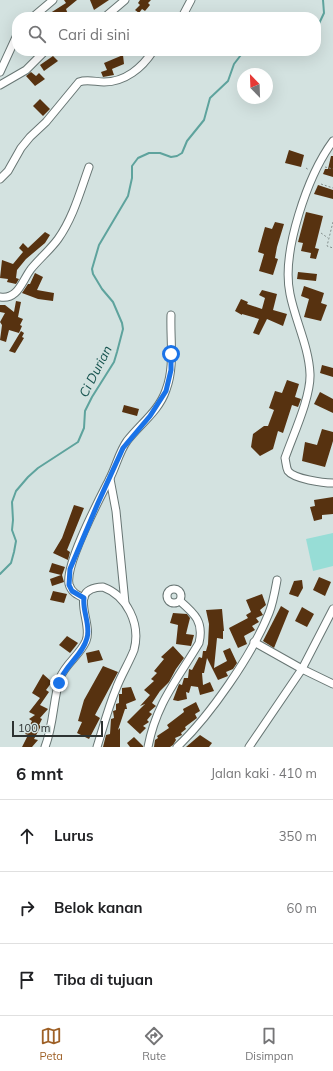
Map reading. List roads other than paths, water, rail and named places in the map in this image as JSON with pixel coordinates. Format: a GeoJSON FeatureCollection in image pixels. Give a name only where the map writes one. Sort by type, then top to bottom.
{"type":"FeatureCollection","features":[{"type":"Feature","properties":{"kind":"street"},"geometry":{"type":"LineString","coordinates":[[39,12],[53,0]]}},
{"type":"Feature","properties":{"kind":"street"},"geometry":{"type":"LineString","coordinates":[[111,12],[125,0]]}},
{"type":"Feature","properties":{"kind":"street"},"geometry":{"type":"LineString","coordinates":[[185,12],[191,0]]}},
{"type":"Feature","properties":{"kind":"street"},"geometry":{"type":"LineString","coordinates":[[0,72],[12,46]]}},
{"type":"Feature","properties":{"kind":"street"},"geometry":{"type":"LineString","coordinates":[[0,85],[26,70],[40,56]]}},
{"type":"Feature","properties":{"kind":"street"},"geometry":{"type":"LineString","coordinates":[[0,179],[8,171],[20,148],[30,136],[46,122],[79,82],[87,80],[106,82],[130,75],[150,56]]}},
{"type":"Feature","properties":{"kind":"street"},"geometry":{"type":"LineString","coordinates":[[333,142],[319,165],[300,212],[290,256],[289,292],[310,374],[307,396],[285,458],[286,466],[291,474],[310,480],[333,483]]}},
{"type":"Feature","properties":{"kind":"street"},"geometry":{"type":"LineString","coordinates":[[0,297],[8,298],[16,293],[32,268],[59,238],[72,215],[89,167]]}},
{"type":"Feature","properties":{"kind":"street"},"geometry":{"type":"LineString","coordinates":[[84,598],[72,591],[69,585],[70,569],[98,503],[127,441],[150,416],[166,391],[171,370],[171,315]]}},
{"type":"Feature","properties":{"kind":"street"},"geometry":{"type":"LineString","coordinates":[[97,747],[116,688],[134,648],[136,639],[134,623],[125,603],[116,511],[110,479]]}},
{"type":"Feature","properties":{"kind":"street"},"geometry":{"type":"LineString","coordinates":[[177,747],[213,704],[237,671],[269,612],[277,580]]}},
{"type":"Feature","properties":{"kind":"street"},"geometry":{"type":"LineString","coordinates":[[45,747],[55,712],[61,677],[83,646],[88,636],[83,610],[86,592],[90,589],[103,587],[125,603]]}},
{"type":"Feature","properties":{"kind":"street"},"geometry":{"type":"LineString","coordinates":[[148,747],[155,715],[165,695],[199,643],[201,634],[199,623],[194,614],[180,601]]}},
{"type":"Feature","properties":{"kind":"street"},"geometry":{"type":"LineString","coordinates":[[249,747],[302,670],[333,609]]}},
{"type":"Feature","properties":{"kind":"street"},"geometry":{"type":"LineString","coordinates":[[254,642],[302,670],[333,684]]}},
{"type":"Feature","properties":{"kind":"waterway","name":"Ci Durian"},"geometry":{"type":"LineString","coordinates":[[321,19],[324,13],[323,0]]}},
{"type":"Feature","properties":{"kind":"waterway","name":"Ci Durian"},"geometry":{"type":"LineString","coordinates":[[0,574],[11,563],[14,552],[16,541],[12,530],[12,502],[16,491],[38,468],[78,442],[84,428],[85,411],[114,362],[123,329],[122,323],[113,302],[102,289],[93,274],[92,269],[99,245],[128,196],[132,178],[132,166],[138,158],[149,153],[160,153],[171,157],[182,153],[187,141],[204,120],[210,98],[228,81],[234,64],[240,56]]}}]}
